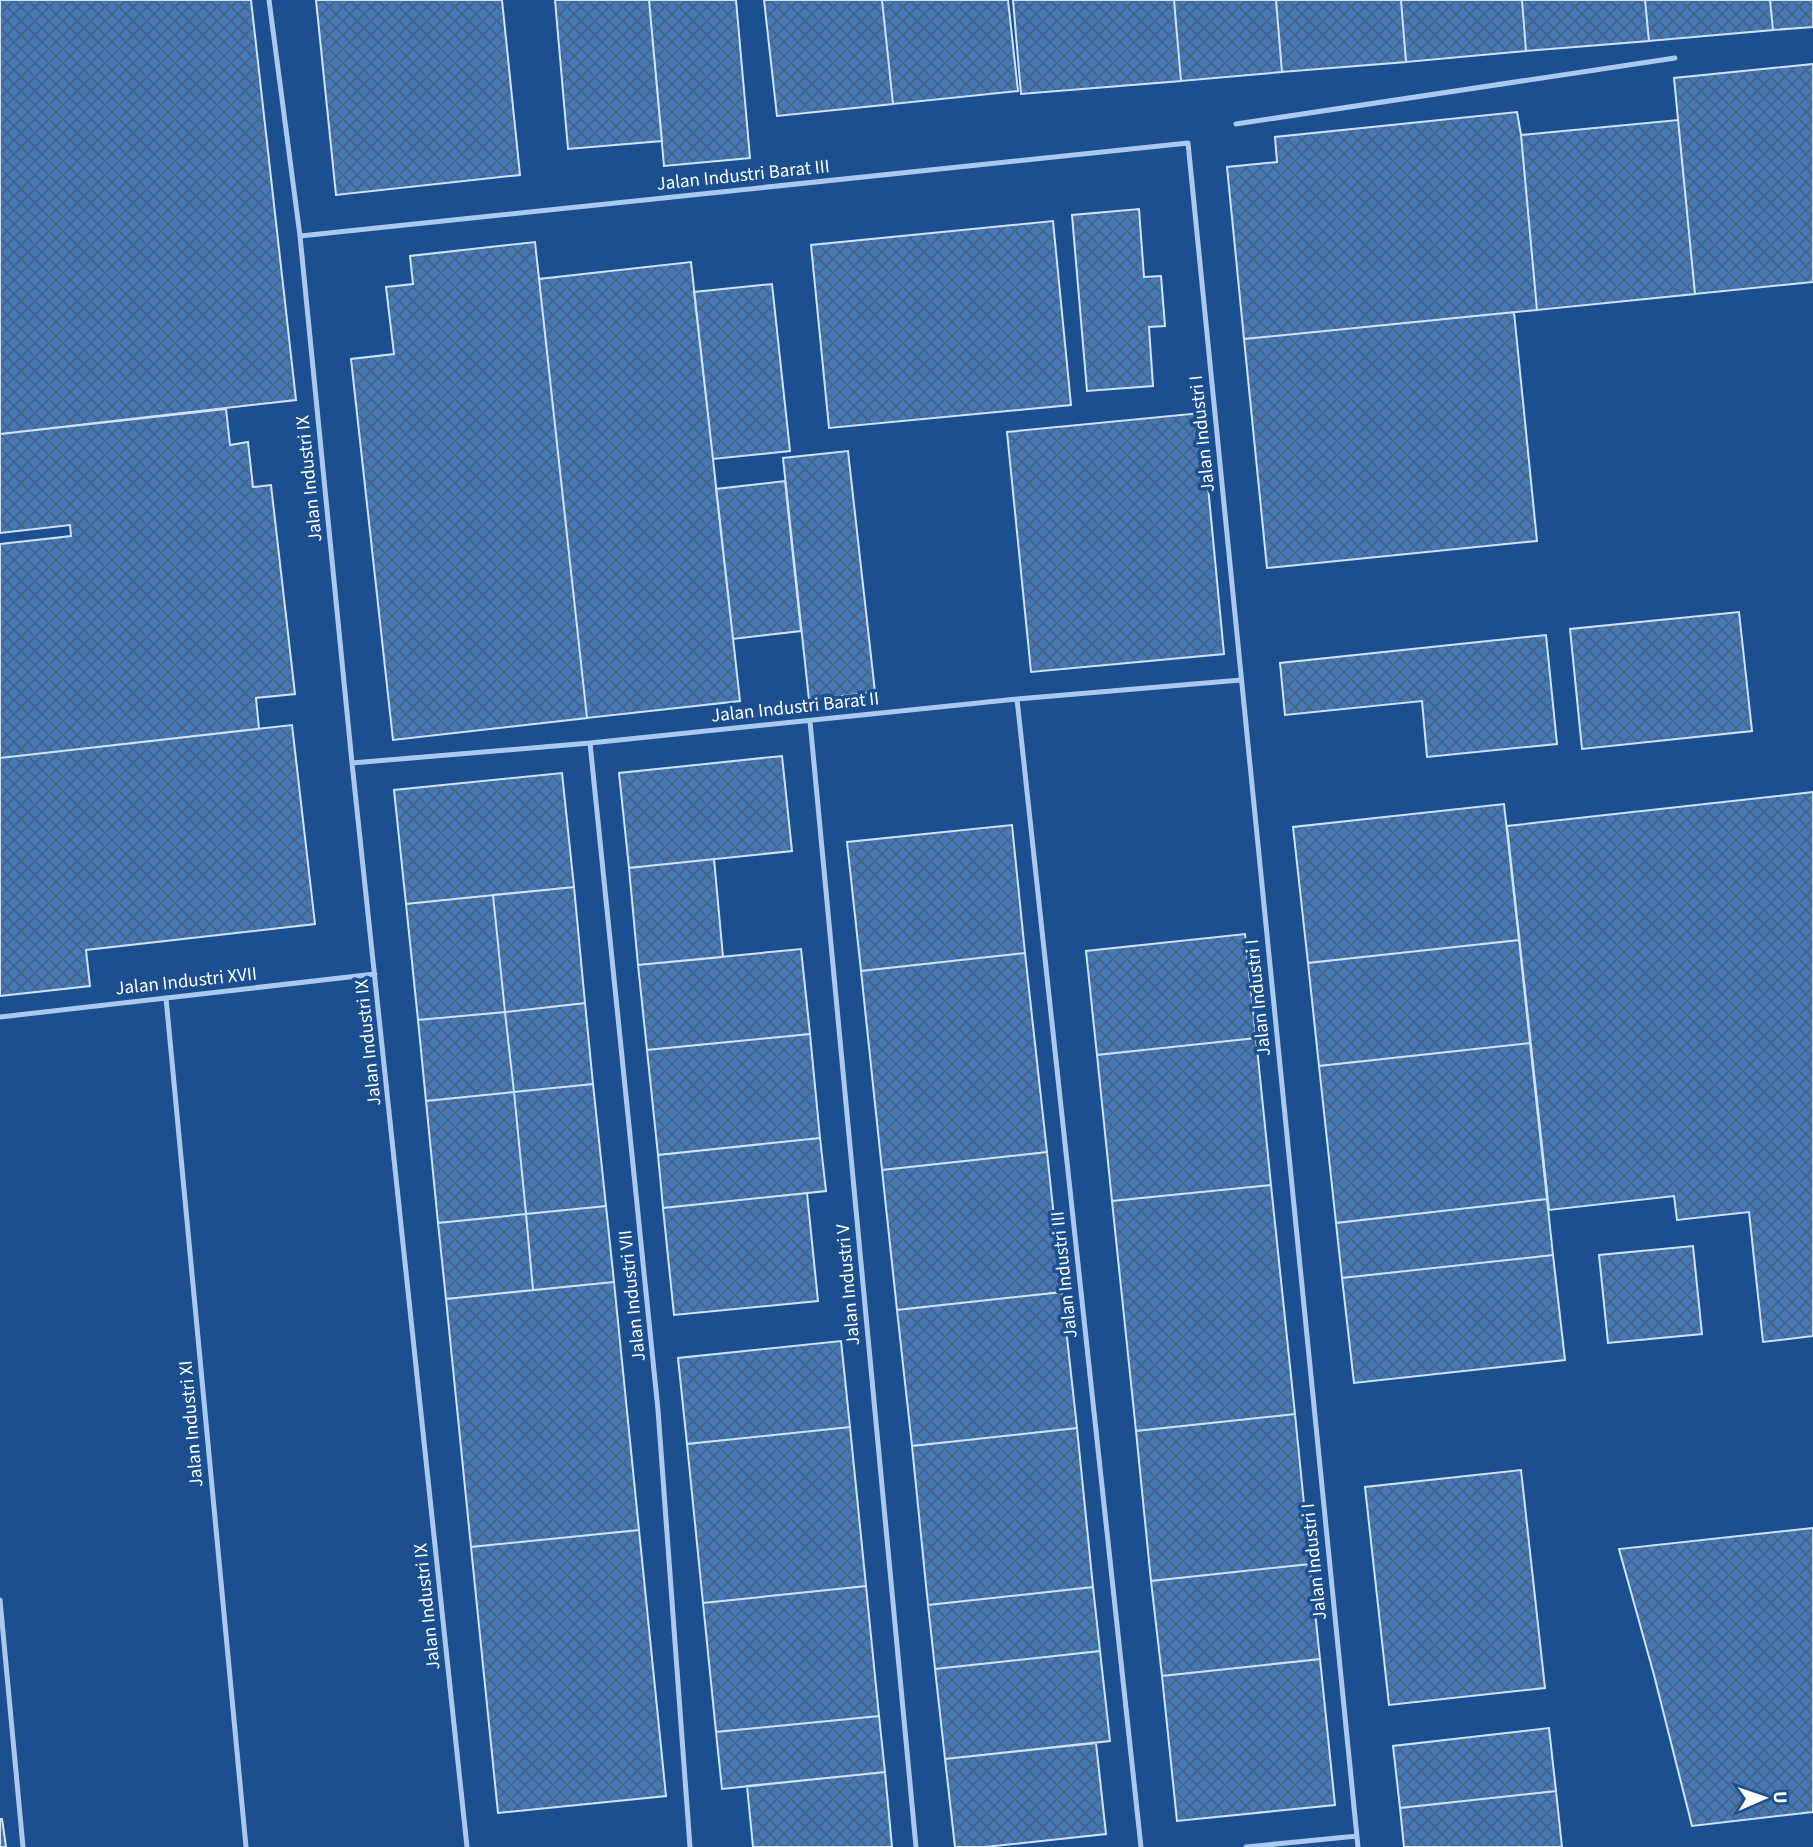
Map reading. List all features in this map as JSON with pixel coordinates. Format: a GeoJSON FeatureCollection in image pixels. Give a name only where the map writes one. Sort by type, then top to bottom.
{"type":"FeatureCollection","features":[{"type":"Feature","properties":{"kind":"lane","name":"Jalan Industri IX"},"geometry":{"type":"LineString","coordinates":[[269,0],[300,236],[352,763],[467,1847]]}},
{"type":"Feature","properties":{"kind":"lane"},"geometry":{"type":"LineString","coordinates":[[1236,124],[1675,58]]}},
{"type":"Feature","properties":{"kind":"lane","name":"Jalan Industri Barat III"},"geometry":{"type":"LineString","coordinates":[[300,236],[1188,145]]}},
{"type":"Feature","properties":{"kind":"lane","name":"Jalan Industri I"},"geometry":{"type":"LineString","coordinates":[[1188,145],[1358,1847]]}},
{"type":"Feature","properties":{"kind":"lane","name":"Jalan Industri Barat II"},"geometry":{"type":"LineString","coordinates":[[352,763],[590,743],[1017,699],[1241,680]]}},
{"type":"Feature","properties":{"kind":"lane","name":"Jalan Industri III"},"geometry":{"type":"LineString","coordinates":[[1017,699],[1141,1847]]}},
{"type":"Feature","properties":{"kind":"lane","name":"Jalan Industri V"},"geometry":{"type":"LineString","coordinates":[[810,720],[916,1847]]}},
{"type":"Feature","properties":{"kind":"lane","name":"Jalan Industri VII"},"geometry":{"type":"LineString","coordinates":[[590,743],[658,1410],[690,1847]]}},
{"type":"Feature","properties":{"kind":"lane","name":"Jalan Industri XVII"},"geometry":{"type":"LineString","coordinates":[[0,1017],[375,974]]}},
{"type":"Feature","properties":{"kind":"lane","name":"Jalan Industri XI"},"geometry":{"type":"LineString","coordinates":[[166,998],[246,1847]]}},
{"type":"Feature","properties":{"kind":"lane"},"geometry":{"type":"LineString","coordinates":[[0,1600],[23,1847]]}},
{"type":"Feature","properties":{"kind":"lane"},"geometry":{"type":"LineString","coordinates":[[1246,1847],[1357,1836]]}},
{"type":"Feature","properties":{"kind":"building"},"geometry":{"type":"Polygon","coordinates":[[[0,0],[251,0],[296,400],[0,434],[0,0]]]}},
{"type":"Feature","properties":{"kind":"building"},"geometry":{"type":"Polygon","coordinates":[[[316,0],[502,0],[520,175],[336,195],[316,0]]]}},
{"type":"Feature","properties":{"kind":"building"},"geometry":{"type":"Polygon","coordinates":[[[555,0],[649,0],[662,141],[568,149],[555,0]]]}},
{"type":"Feature","properties":{"kind":"building"},"geometry":{"type":"Polygon","coordinates":[[[649,0],[736,0],[750,158],[664,166],[649,0]]]}},
{"type":"Feature","properties":{"kind":"building"},"geometry":{"type":"Polygon","coordinates":[[[764,0],[882,0],[893,104],[777,116],[764,0]]]}},
{"type":"Feature","properties":{"kind":"building"},"geometry":{"type":"Polygon","coordinates":[[[882,0],[1008,0],[1018,91],[893,104],[882,0]]]}},
{"type":"Feature","properties":{"kind":"building"},"geometry":{"type":"Polygon","coordinates":[[[1013,0],[1174,0],[1181,81],[1021,94],[1013,0]]]}},
{"type":"Feature","properties":{"kind":"building"},"geometry":{"type":"Polygon","coordinates":[[[1174,0],[1276,0],[1282,72],[1181,81],[1174,0]]]}},
{"type":"Feature","properties":{"kind":"building"},"geometry":{"type":"Polygon","coordinates":[[[1276,0],[1401,0],[1406,62],[1282,72],[1276,0]]]}},
{"type":"Feature","properties":{"kind":"building"},"geometry":{"type":"Polygon","coordinates":[[[1401,0],[1522,0],[1526,51],[1406,62],[1401,0]]]}},
{"type":"Feature","properties":{"kind":"building"},"geometry":{"type":"Polygon","coordinates":[[[1522,0],[1645,0],[1649,41],[1526,51],[1522,0]]]}},
{"type":"Feature","properties":{"kind":"building"},"geometry":{"type":"Polygon","coordinates":[[[1645,0],[1770,0],[1773,30],[1649,41],[1645,0]]]}},
{"type":"Feature","properties":{"kind":"building"},"geometry":{"type":"Polygon","coordinates":[[[1770,0],[1813,0],[1813,27],[1773,30],[1770,0]]]}},
{"type":"Feature","properties":{"kind":"building"},"geometry":{"type":"Polygon","coordinates":[[[1813,64],[1813,282],[1695,294],[1674,78],[1813,64]]]}},
{"type":"Feature","properties":{"kind":"building"},"geometry":{"type":"Polygon","coordinates":[[[1517,112],[1537,310],[1244,339],[1227,167],[1277,162],[1275,137],[1517,112]]]}},
{"type":"Feature","properties":{"kind":"building"},"geometry":{"type":"Polygon","coordinates":[[[1678,120],[1695,294],[1537,310],[1521,135],[1678,120]]]}},
{"type":"Feature","properties":{"kind":"building"},"geometry":{"type":"Polygon","coordinates":[[[1139,209],[1144,277],[1161,276],[1165,326],[1149,327],[1153,386],[1087,391],[1072,215],[1139,209]]]}},
{"type":"Feature","properties":{"kind":"building"},"geometry":{"type":"Polygon","coordinates":[[[1053,221],[1071,405],[829,428],[811,245],[1053,221]]]}},
{"type":"Feature","properties":{"kind":"building"},"geometry":{"type":"Polygon","coordinates":[[[535,242],[587,718],[393,740],[351,359],[394,354],[386,287],[413,284],[410,256],[535,242]]]}},
{"type":"Feature","properties":{"kind":"building"},"geometry":{"type":"Polygon","coordinates":[[[691,262],[740,701],[587,718],[539,279],[691,262]]]}},
{"type":"Feature","properties":{"kind":"building"},"geometry":{"type":"Polygon","coordinates":[[[772,284],[790,451],[713,459],[694,292],[772,284]]]}},
{"type":"Feature","properties":{"kind":"building"},"geometry":{"type":"Polygon","coordinates":[[[1514,312],[1537,541],[1267,568],[1244,339],[1514,312]]]}},
{"type":"Feature","properties":{"kind":"building"},"geometry":{"type":"Polygon","coordinates":[[[226,409],[230,445],[248,442],[253,487],[271,485],[295,694],[256,698],[259,729],[0,758],[0,544],[71,536],[70,525],[0,533],[0,434],[226,409]]]}},
{"type":"Feature","properties":{"kind":"building"},"geometry":{"type":"Polygon","coordinates":[[[1201,413],[1224,654],[1031,672],[1007,432],[1201,413]]]}},
{"type":"Feature","properties":{"kind":"building"},"geometry":{"type":"Polygon","coordinates":[[[848,451],[875,692],[809,700],[783,458],[848,451]]]}},
{"type":"Feature","properties":{"kind":"building"},"geometry":{"type":"Polygon","coordinates":[[[785,481],[801,631],[733,639],[716,489],[785,481]]]}},
{"type":"Feature","properties":{"kind":"building"},"geometry":{"type":"Polygon","coordinates":[[[1739,612],[1752,731],[1582,749],[1570,629],[1739,612]]]}},
{"type":"Feature","properties":{"kind":"building"},"geometry":{"type":"Polygon","coordinates":[[[1546,635],[1557,744],[1427,757],[1422,701],[1285,715],[1280,663],[1546,635]]]}},
{"type":"Feature","properties":{"kind":"building"},"geometry":{"type":"Polygon","coordinates":[[[292,725],[315,924],[86,950],[90,986],[0,996],[0,758],[292,725]]]}},
{"type":"Feature","properties":{"kind":"building"},"geometry":{"type":"Polygon","coordinates":[[[782,756],[792,851],[629,868],[619,773],[782,756]]]}},
{"type":"Feature","properties":{"kind":"building"},"geometry":{"type":"Polygon","coordinates":[[[562,773],[574,887],[406,904],[394,790],[562,773]]]}},
{"type":"Feature","properties":{"kind":"building"},"geometry":{"type":"Polygon","coordinates":[[[1813,792],[1813,1336],[1763,1342],[1749,1212],[1677,1220],[1674,1196],[1549,1210],[1507,826],[1813,792]]]}},
{"type":"Feature","properties":{"kind":"building"},"geometry":{"type":"Polygon","coordinates":[[[1504,804],[1519,940],[1308,963],[1293,827],[1504,804]]]}},
{"type":"Feature","properties":{"kind":"building"},"geometry":{"type":"Polygon","coordinates":[[[1012,825],[1025,953],[861,971],[847,842],[1012,825]]]}},
{"type":"Feature","properties":{"kind":"building"},"geometry":{"type":"Polygon","coordinates":[[[714,859],[723,957],[638,965],[629,868],[714,859]]]}},
{"type":"Feature","properties":{"kind":"building"},"geometry":{"type":"Polygon","coordinates":[[[574,887],[585,1003],[505,1012],[493,895],[574,887]]]}},
{"type":"Feature","properties":{"kind":"building"},"geometry":{"type":"Polygon","coordinates":[[[493,895],[505,1012],[418,1020],[406,904],[493,895]]]}},
{"type":"Feature","properties":{"kind":"building"},"geometry":{"type":"Polygon","coordinates":[[[1245,934],[1256,1038],[1097,1055],[1086,951],[1245,934]]]}},
{"type":"Feature","properties":{"kind":"building"},"geometry":{"type":"Polygon","coordinates":[[[1519,940],[1530,1043],[1319,1066],[1308,963],[1519,940]]]}},
{"type":"Feature","properties":{"kind":"building"},"geometry":{"type":"Polygon","coordinates":[[[801,949],[810,1034],[647,1050],[638,965],[801,949]]]}},
{"type":"Feature","properties":{"kind":"building"},"geometry":{"type":"Polygon","coordinates":[[[1025,953],[1047,1152],[882,1170],[861,971],[1025,953]]]}},
{"type":"Feature","properties":{"kind":"building"},"geometry":{"type":"Polygon","coordinates":[[[585,1003],[593,1084],[514,1092],[505,1012],[585,1003]]]}},
{"type":"Feature","properties":{"kind":"building"},"geometry":{"type":"Polygon","coordinates":[[[505,1012],[514,1092],[426,1101],[418,1020],[505,1012]]]}},
{"type":"Feature","properties":{"kind":"building"},"geometry":{"type":"Polygon","coordinates":[[[810,1034],[820,1138],[658,1155],[647,1050],[810,1034]]]}},
{"type":"Feature","properties":{"kind":"building"},"geometry":{"type":"Polygon","coordinates":[[[1256,1038],[1271,1185],[1112,1201],[1097,1055],[1256,1038]]]}},
{"type":"Feature","properties":{"kind":"building"},"geometry":{"type":"Polygon","coordinates":[[[1530,1043],[1547,1199],[1336,1223],[1319,1066],[1530,1043]]]}},
{"type":"Feature","properties":{"kind":"building"},"geometry":{"type":"Polygon","coordinates":[[[593,1084],[606,1206],[526,1214],[514,1092],[593,1084]]]}},
{"type":"Feature","properties":{"kind":"building"},"geometry":{"type":"Polygon","coordinates":[[[514,1092],[526,1214],[438,1223],[426,1101],[514,1092]]]}},
{"type":"Feature","properties":{"kind":"building"},"geometry":{"type":"Polygon","coordinates":[[[820,1138],[826,1191],[663,1208],[658,1155],[820,1138]]]}},
{"type":"Feature","properties":{"kind":"building"},"geometry":{"type":"Polygon","coordinates":[[[1047,1152],[1062,1292],[897,1310],[882,1170],[1047,1152]]]}},
{"type":"Feature","properties":{"kind":"building"},"geometry":{"type":"Polygon","coordinates":[[[1271,1185],[1295,1414],[1136,1431],[1112,1201],[1271,1185]]]}},
{"type":"Feature","properties":{"kind":"building"},"geometry":{"type":"Polygon","coordinates":[[[807,1193],[818,1301],[674,1315],[663,1208],[807,1193]]]}},
{"type":"Feature","properties":{"kind":"building"},"geometry":{"type":"Polygon","coordinates":[[[1547,1199],[1553,1255],[1342,1278],[1336,1223],[1547,1199]]]}},
{"type":"Feature","properties":{"kind":"building"},"geometry":{"type":"Polygon","coordinates":[[[606,1206],[614,1282],[533,1290],[526,1214],[606,1206]]]}},
{"type":"Feature","properties":{"kind":"building"},"geometry":{"type":"Polygon","coordinates":[[[526,1214],[533,1290],[446,1299],[438,1223],[526,1214]]]}},
{"type":"Feature","properties":{"kind":"building"},"geometry":{"type":"Polygon","coordinates":[[[1693,1246],[1702,1334],[1608,1343],[1599,1255],[1693,1246]]]}},
{"type":"Feature","properties":{"kind":"building"},"geometry":{"type":"Polygon","coordinates":[[[1553,1255],[1565,1360],[1354,1383],[1342,1278],[1553,1255]]]}},
{"type":"Feature","properties":{"kind":"building"},"geometry":{"type":"Polygon","coordinates":[[[614,1282],[639,1530],[471,1547],[446,1299],[614,1282]]]}},
{"type":"Feature","properties":{"kind":"building"},"geometry":{"type":"Polygon","coordinates":[[[1062,1292],[1077,1428],[912,1446],[897,1310],[1062,1292]]]}},
{"type":"Feature","properties":{"kind":"building"},"geometry":{"type":"Polygon","coordinates":[[[841,1341],[850,1427],[687,1444],[678,1358],[841,1341]]]}},
{"type":"Feature","properties":{"kind":"building"},"geometry":{"type":"Polygon","coordinates":[[[1295,1414],[1310,1564],[1151,1581],[1136,1431],[1295,1414]]]}},
{"type":"Feature","properties":{"kind":"building"},"geometry":{"type":"Polygon","coordinates":[[[850,1427],[866,1586],[703,1603],[687,1444],[850,1427]]]}},
{"type":"Feature","properties":{"kind":"building"},"geometry":{"type":"Polygon","coordinates":[[[1077,1428],[1093,1587],[928,1605],[912,1446],[1077,1428]]]}},
{"type":"Feature","properties":{"kind":"building"},"geometry":{"type":"Polygon","coordinates":[[[1521,1470],[1545,1688],[1389,1705],[1365,1487],[1521,1470]]]}},
{"type":"Feature","properties":{"kind":"building"},"geometry":{"type":"Polygon","coordinates":[[[1813,1528],[1813,1812],[1692,1826],[1619,1549],[1813,1528]]]}},
{"type":"Feature","properties":{"kind":"building"},"geometry":{"type":"Polygon","coordinates":[[[639,1530],[666,1796],[498,1813],[471,1547],[639,1530]]]}},
{"type":"Feature","properties":{"kind":"building"},"geometry":{"type":"Polygon","coordinates":[[[1310,1564],[1320,1659],[1162,1676],[1151,1581],[1310,1564]]]}},
{"type":"Feature","properties":{"kind":"building"},"geometry":{"type":"Polygon","coordinates":[[[866,1586],[879,1716],[716,1732],[703,1603],[866,1586]]]}},
{"type":"Feature","properties":{"kind":"building"},"geometry":{"type":"Polygon","coordinates":[[[1093,1587],[1100,1651],[935,1669],[928,1605],[1093,1587]]]}},
{"type":"Feature","properties":{"kind":"building"},"geometry":{"type":"Polygon","coordinates":[[[1100,1651],[1110,1741],[945,1759],[935,1669],[1100,1651]]]}},
{"type":"Feature","properties":{"kind":"building"},"geometry":{"type":"Polygon","coordinates":[[[1320,1659],[1335,1805],[1177,1821],[1162,1676],[1320,1659]]]}},
{"type":"Feature","properties":{"kind":"building"},"geometry":{"type":"Polygon","coordinates":[[[879,1716],[885,1772],[722,1789],[716,1732],[879,1716]]]}},
{"type":"Feature","properties":{"kind":"building"},"geometry":{"type":"Polygon","coordinates":[[[1549,1728],[1556,1791],[1400,1808],[1393,1746],[1549,1728]]]}},
{"type":"Feature","properties":{"kind":"building"},"geometry":{"type":"Polygon","coordinates":[[[1096,1743],[1106,1834],[985,1847],[955,1847],[945,1759],[1096,1743]]]}},
{"type":"Feature","properties":{"kind":"building"},"geometry":{"type":"Polygon","coordinates":[[[885,1772],[892,1847],[753,1847],[747,1786],[885,1772]]]}},
{"type":"Feature","properties":{"kind":"building"},"geometry":{"type":"Polygon","coordinates":[[[1556,1791],[1562,1847],[1404,1847],[1400,1808],[1556,1791]]]}},
{"type":"Feature","properties":{"kind":"building"},"geometry":{"type":"Polygon","coordinates":[[[2,1819],[6,1847],[0,1847],[2,1819]]]}}]}
